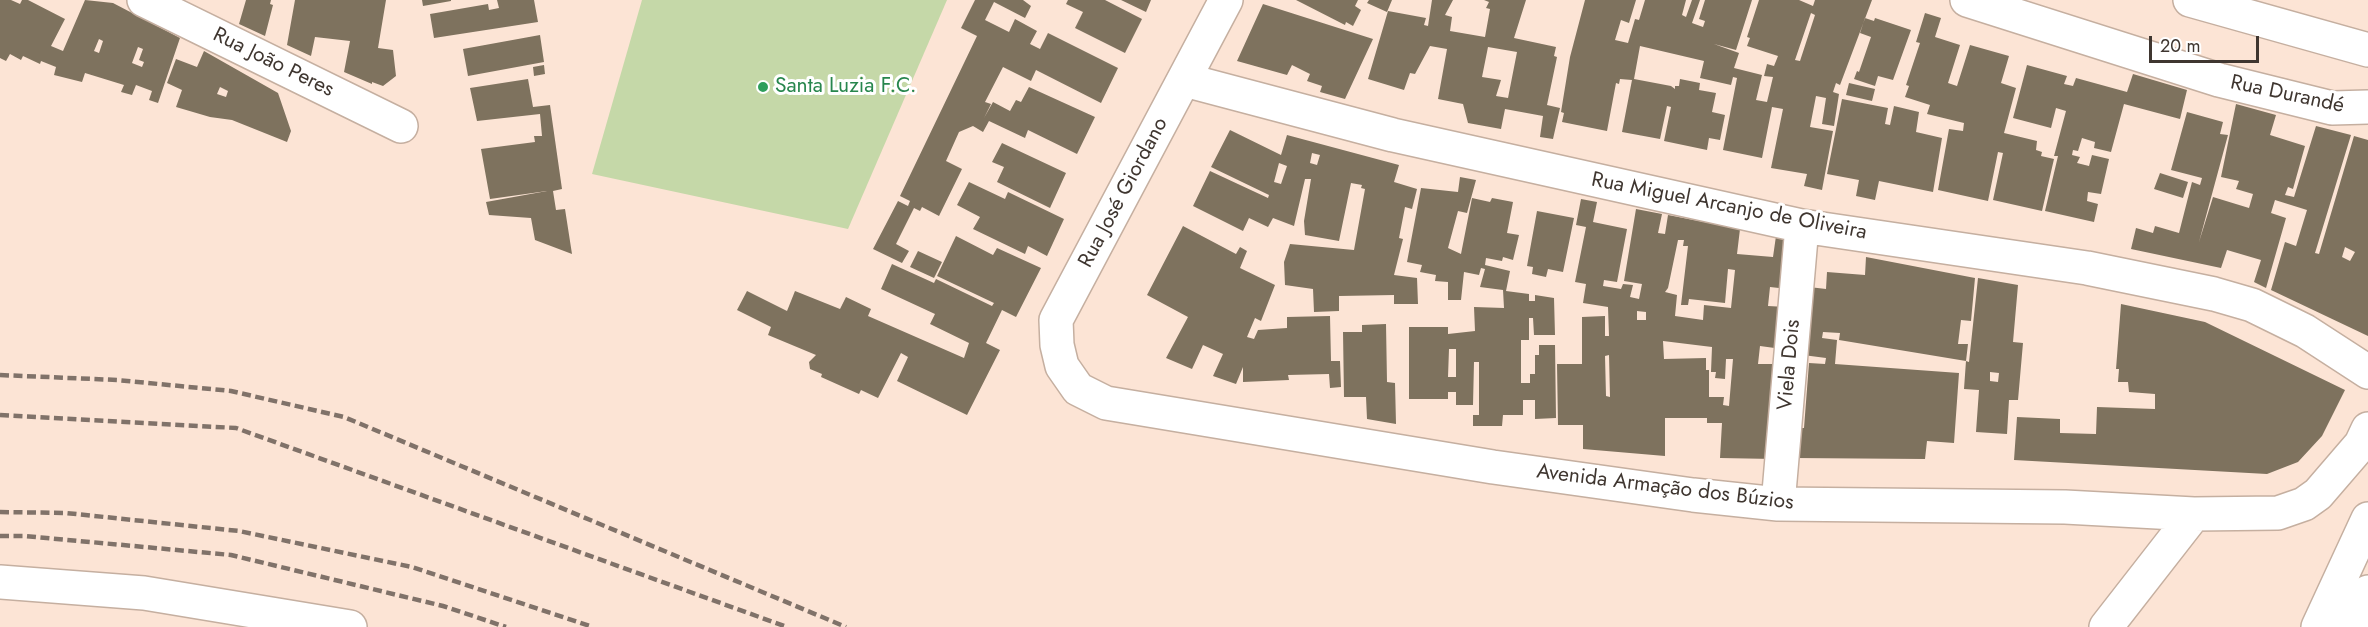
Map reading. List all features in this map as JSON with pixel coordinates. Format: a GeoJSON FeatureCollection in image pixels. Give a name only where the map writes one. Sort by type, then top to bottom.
{"type":"FeatureCollection","features":[{"type":"Feature","properties":{"kind":"main road","name":"Rua João Peres"},"geometry":{"type":"LineString","coordinates":[[144,0],[401,126]]}},
{"type":"Feature","properties":{"kind":"main road","name":"Rua José Giordano"},"geometry":{"type":"LineString","coordinates":[[1078,389],[1062,366],[1057,345],[1056,320],[1226,0]]}},
{"type":"Feature","properties":{"kind":"main road","name":"Rua Durandé"},"geometry":{"type":"LineString","coordinates":[[1966,0],[2218,80],[2332,108],[2368,107]]}},
{"type":"Feature","properties":{"kind":"main road"},"geometry":{"type":"LineString","coordinates":[[2190,0],[2368,50]]}},
{"type":"Feature","properties":{"kind":"main road","name":"Rua Miguel Arcanjo de Oliveira"},"geometry":{"type":"LineString","coordinates":[[1185,80],[1393,135],[1802,226],[2087,268],[2214,294],[2252,305],[2305,330],[2368,372]]}},
{"type":"Feature","properties":{"kind":"main road","name":"Viela Dois"},"geometry":{"type":"LineString","coordinates":[[1778,504],[1802,226]]}},
{"type":"Feature","properties":{"kind":"main road","name":"Avenida Armação dos Búzios"},"geometry":{"type":"LineString","coordinates":[[1078,389],[1106,403],[1493,467],[1693,495],[1778,504],[2064,507],[2194,514],[2278,513],[2304,504],[2318,494],[2361,444],[2368,429]]}},
{"type":"Feature","properties":{"kind":"main road"},"geometry":{"type":"LineString","coordinates":[[2106,627],[2194,514]]}},
{"type":"Feature","properties":{"kind":"main road"},"geometry":{"type":"LineString","coordinates":[[2318,627],[2368,519]]}},
{"type":"Feature","properties":{"kind":"main road"},"geometry":{"type":"LineString","coordinates":[[0,582],[144,593],[337,625]]}},
{"type":"Feature","properties":{"kind":"main road"},"geometry":{"type":"LineString","coordinates":[[2351,627],[2368,592]]}},
{"type":"Feature","properties":{"kind":"green space","name":"Santa Luzia F.C."},"geometry":{"type":"Polygon","coordinates":[[[642,0],[947,0],[848,229],[592,174],[642,0]]]}},
{"type":"Feature","properties":{"kind":"building"},"geometry":{"type":"Polygon","coordinates":[[[0,0],[11,0],[20,4],[22,0],[28,0],[65,19],[51,46],[63,51],[85,0],[113,3],[180,38],[158,103],[149,100],[152,91],[136,85],[132,95],[121,92],[124,85],[85,73],[82,82],[54,75],[56,67],[41,61],[40,64],[23,56],[21,60],[10,54],[6,61],[0,58],[0,0]],[[99,39],[94,51],[99,53],[103,41],[99,39]],[[138,47],[132,63],[142,67],[144,62],[139,60],[143,49],[138,47]]]}},
{"type":"Feature","properties":{"kind":"building"},"geometry":{"type":"Polygon","coordinates":[[[246,0],[271,0],[270,4],[273,5],[265,36],[239,24],[246,0]]]}},
{"type":"Feature","properties":{"kind":"building"},"geometry":{"type":"Polygon","coordinates":[[[295,0],[386,0],[378,48],[393,50],[396,76],[383,86],[372,82],[372,84],[344,72],[350,41],[315,37],[311,56],[287,45],[295,0]]]}},
{"type":"Feature","properties":{"kind":"building"},"geometry":{"type":"Polygon","coordinates":[[[422,0],[451,0],[451,1],[423,6],[422,0]]]}},
{"type":"Feature","properties":{"kind":"building"},"geometry":{"type":"Polygon","coordinates":[[[497,0],[534,0],[538,22],[434,38],[430,14],[488,4],[489,10],[499,8],[497,0]]]}},
{"type":"Feature","properties":{"kind":"building"},"geometry":{"type":"Polygon","coordinates":[[[975,0],[1023,0],[1031,6],[1025,18],[994,2],[985,20],[1009,32],[1015,19],[1037,31],[1030,44],[1040,49],[1048,33],[1118,68],[1101,103],[1036,70],[1031,81],[1003,67],[985,102],[991,104],[984,118],[993,102],[1010,111],[1016,100],[1021,102],[1029,87],[1095,117],[1077,154],[1028,130],[1025,138],[989,121],[983,132],[973,126],[959,132],[946,161],[962,169],[939,216],[922,207],[920,211],[914,208],[896,244],[909,251],[902,263],[873,249],[898,201],[908,206],[910,201],[900,196],[977,36],[961,28],[975,0]]]}},
{"type":"Feature","properties":{"kind":"building"},"geometry":{"type":"Polygon","coordinates":[[[1068,0],[1105,0],[1142,19],[1125,53],[1075,28],[1083,12],[1066,4],[1068,0]]]}},
{"type":"Feature","properties":{"kind":"building"},"geometry":{"type":"Polygon","coordinates":[[[1121,0],[1151,0],[1146,12],[1121,0]]]}},
{"type":"Feature","properties":{"kind":"building"},"geometry":{"type":"Polygon","coordinates":[[[1296,0],[1358,0],[1355,6],[1361,10],[1353,26],[1346,22],[1345,25],[1296,0]]]}},
{"type":"Feature","properties":{"kind":"building"},"geometry":{"type":"Polygon","coordinates":[[[1369,0],[1392,0],[1387,12],[1367,3],[1369,0]]]}},
{"type":"Feature","properties":{"kind":"building"},"geometry":{"type":"Polygon","coordinates":[[[1432,0],[1453,0],[1445,15],[1452,17],[1450,31],[1485,37],[1490,9],[1486,8],[1489,2],[1484,0],[1526,0],[1514,38],[1556,47],[1554,56],[1557,57],[1547,105],[1560,108],[1553,139],[1540,137],[1543,116],[1505,109],[1501,129],[1468,123],[1463,104],[1438,99],[1447,49],[1430,46],[1415,74],[1410,73],[1404,90],[1368,79],[1388,11],[1426,18],[1424,25],[1428,26],[1432,0]],[[1488,47],[1482,77],[1501,80],[1496,96],[1508,98],[1517,52],[1488,47]]]}},
{"type":"Feature","properties":{"kind":"building"},"geometry":{"type":"Polygon","coordinates":[[[1585,0],[1636,0],[1629,23],[1621,20],[1615,40],[1628,43],[1635,19],[1639,20],[1645,0],[1686,0],[1682,15],[1686,17],[1692,0],[1700,0],[1692,23],[1703,27],[1705,21],[1699,19],[1705,0],[1752,0],[1736,50],[1714,44],[1739,53],[1734,68],[1762,75],[1756,100],[1767,102],[1773,77],[1764,76],[1767,64],[1774,66],[1778,56],[1747,46],[1750,38],[1747,37],[1759,0],[1799,0],[1813,6],[1815,0],[1872,0],[1840,85],[1836,83],[1833,92],[1839,94],[1834,126],[1822,124],[1826,98],[1816,96],[1810,127],[1833,131],[1822,190],[1804,186],[1807,174],[1771,168],[1783,109],[1772,107],[1762,158],[1723,150],[1737,78],[1733,77],[1731,85],[1700,78],[1704,61],[1640,46],[1634,79],[1671,86],[1675,89],[1675,86],[1679,86],[1680,79],[1700,83],[1699,90],[1716,93],[1712,112],[1725,115],[1720,140],[1709,138],[1707,150],[1664,141],[1671,107],[1667,106],[1660,139],[1622,132],[1632,80],[1620,79],[1619,84],[1616,83],[1607,131],[1562,122],[1564,113],[1561,112],[1570,57],[1585,0]],[[1811,13],[1795,60],[1800,61],[1815,15],[1811,13]]]}},
{"type":"Feature","properties":{"kind":"building"},"geometry":{"type":"Polygon","coordinates":[[[1263,4],[1373,39],[1345,99],[1320,92],[1322,86],[1307,81],[1310,74],[1292,65],[1287,75],[1237,61],[1263,4]]]}},
{"type":"Feature","properties":{"kind":"building"},"geometry":{"type":"Polygon","coordinates":[[[1925,13],[1941,18],[1935,37],[1960,45],[1948,83],[1957,86],[1970,45],[2009,56],[2001,83],[2016,88],[2004,133],[2037,141],[2036,150],[2042,152],[2041,156],[2054,159],[2042,211],[1993,200],[2003,153],[1998,152],[1988,201],[1938,190],[1949,129],[1963,131],[1964,123],[1927,114],[1930,105],[1905,97],[1909,86],[1906,85],[1920,43],[1916,42],[1925,13]]]}},
{"type":"Feature","properties":{"kind":"building"},"geometry":{"type":"Polygon","coordinates":[[[1865,18],[1874,21],[1875,18],[1911,30],[1893,80],[1878,76],[1875,86],[1854,79],[1857,71],[1859,72],[1871,37],[1860,33],[1865,18]]]}},
{"type":"Feature","properties":{"kind":"building"},"geometry":{"type":"Polygon","coordinates":[[[540,35],[544,62],[468,76],[463,49],[540,35]]]}},
{"type":"Feature","properties":{"kind":"building"},"geometry":{"type":"Polygon","coordinates":[[[204,51],[278,93],[291,131],[287,142],[232,120],[210,117],[176,107],[182,90],[167,83],[176,59],[197,67],[204,51]],[[220,87],[217,94],[226,97],[228,91],[220,87]]]}},
{"type":"Feature","properties":{"kind":"building"},"geometry":{"type":"Polygon","coordinates":[[[544,65],[545,74],[534,76],[533,67],[544,65]]]}},
{"type":"Feature","properties":{"kind":"building"},"geometry":{"type":"Polygon","coordinates":[[[2027,65],[2067,76],[2064,84],[2073,86],[2076,78],[2127,92],[2133,74],[2187,90],[2180,119],[2124,104],[2111,152],[2094,148],[2095,142],[2082,138],[2078,151],[2073,150],[2072,155],[2080,157],[2077,163],[2089,166],[2092,155],[2109,159],[2101,194],[2088,192],[2087,201],[2098,204],[2094,222],[2045,211],[2058,156],[2054,156],[2066,111],[2056,108],[2051,128],[2013,118],[2027,65]]]}},
{"type":"Feature","properties":{"kind":"building"},"geometry":{"type":"Polygon","coordinates":[[[528,79],[533,107],[550,105],[562,189],[553,191],[556,210],[565,209],[572,254],[535,240],[531,218],[489,215],[486,202],[547,191],[490,199],[481,149],[535,142],[534,136],[542,136],[540,114],[477,121],[470,88],[528,79]]]}},
{"type":"Feature","properties":{"kind":"building"},"geometry":{"type":"Polygon","coordinates":[[[1849,83],[1875,89],[1872,101],[1846,95],[1849,83]]]}},
{"type":"Feature","properties":{"kind":"building"},"geometry":{"type":"Polygon","coordinates":[[[1842,99],[1888,108],[1885,124],[1890,125],[1894,106],[1919,112],[1916,132],[1942,138],[1933,192],[1879,181],[1875,200],[1856,196],[1859,180],[1827,174],[1842,99]]]}},
{"type":"Feature","properties":{"kind":"building"},"geometry":{"type":"Polygon","coordinates":[[[2236,104],[2276,115],[2270,135],[2305,146],[2293,189],[2288,187],[2285,195],[2294,197],[2316,126],[2351,135],[2315,253],[2319,254],[2354,136],[2368,140],[2368,336],[2271,290],[2285,242],[2296,246],[2307,210],[2275,200],[2271,213],[2286,218],[2266,288],[2254,282],[2261,260],[2227,250],[2221,268],[2131,249],[2136,228],[2153,233],[2155,226],[2179,233],[2192,182],[2200,185],[2202,178],[2171,170],[2187,112],[2223,122],[2220,134],[2228,135],[2199,242],[2213,197],[2249,208],[2253,194],[2236,189],[2239,181],[2221,177],[2236,104]],[[2345,247],[2342,257],[2350,261],[2355,252],[2345,247]]]}},
{"type":"Feature","properties":{"kind":"building"},"geometry":{"type":"Polygon","coordinates":[[[1230,130],[1281,155],[1287,135],[1399,165],[1394,182],[1417,189],[1412,209],[1405,207],[1399,238],[1403,239],[1394,275],[1417,278],[1418,304],[1394,304],[1394,295],[1339,296],[1339,311],[1314,312],[1313,289],[1285,285],[1284,262],[1290,244],[1354,250],[1365,189],[1361,188],[1362,185],[1351,183],[1339,241],[1305,235],[1304,221],[1311,179],[1305,179],[1294,226],[1273,218],[1268,227],[1249,218],[1243,231],[1193,206],[1210,171],[1268,198],[1269,195],[1211,167],[1230,130]],[[1312,153],[1310,163],[1317,165],[1320,155],[1312,153]],[[1279,163],[1274,182],[1281,184],[1287,166],[1279,163]]]}},
{"type":"Feature","properties":{"kind":"building"},"geometry":{"type":"Polygon","coordinates":[[[1002,143],[1066,173],[1050,208],[997,182],[1004,167],[992,162],[1002,143]]]}},
{"type":"Feature","properties":{"kind":"building"},"geometry":{"type":"Polygon","coordinates":[[[2160,173],[2188,182],[2183,198],[2154,189],[2160,173]]]}},
{"type":"Feature","properties":{"kind":"building"},"geometry":{"type":"Polygon","coordinates":[[[1460,177],[1476,180],[1467,213],[1458,211],[1448,248],[1461,254],[1472,198],[1490,202],[1492,198],[1513,202],[1507,233],[1519,235],[1513,260],[1503,257],[1502,261],[1486,258],[1485,265],[1510,271],[1506,291],[1529,294],[1529,301],[1535,301],[1535,295],[1554,298],[1555,335],[1534,335],[1533,318],[1529,318],[1529,340],[1521,340],[1521,383],[1530,383],[1530,374],[1535,374],[1535,355],[1539,355],[1539,345],[1555,345],[1556,418],[1535,419],[1535,400],[1523,400],[1523,415],[1503,415],[1502,426],[1473,426],[1473,415],[1479,415],[1479,362],[1474,362],[1473,405],[1456,405],[1456,392],[1448,392],[1448,399],[1409,399],[1409,327],[1448,327],[1448,334],[1475,331],[1474,307],[1504,308],[1503,290],[1480,287],[1485,269],[1481,268],[1479,275],[1464,272],[1461,300],[1448,300],[1448,282],[1435,281],[1436,275],[1420,272],[1422,265],[1407,262],[1421,188],[1458,192],[1460,177]],[[1449,349],[1448,377],[1456,377],[1456,349],[1449,349]]]}},
{"type":"Feature","properties":{"kind":"building"},"geometry":{"type":"Polygon","coordinates":[[[969,182],[1005,199],[1008,192],[1064,219],[1047,256],[1028,246],[1025,254],[973,229],[980,217],[957,205],[969,182]]]}},
{"type":"Feature","properties":{"kind":"building"},"geometry":{"type":"Polygon","coordinates":[[[1581,199],[1597,202],[1593,222],[1627,229],[1617,282],[1604,280],[1603,286],[1621,289],[1623,284],[1633,285],[1630,297],[1639,299],[1642,284],[1624,281],[1636,209],[1662,214],[1658,233],[1665,234],[1668,215],[1740,229],[1737,254],[1773,257],[1776,236],[1793,239],[1788,289],[1770,287],[1768,306],[1786,307],[1782,349],[1760,346],[1758,364],[1774,364],[1774,459],[1720,458],[1722,423],[1707,423],[1707,418],[1665,418],[1665,456],[1583,449],[1583,425],[1558,425],[1557,364],[1582,364],[1582,317],[1605,316],[1605,336],[1609,336],[1608,307],[1583,303],[1586,284],[1575,282],[1586,227],[1576,225],[1581,199]],[[1678,240],[1668,288],[1665,292],[1677,295],[1675,316],[1703,320],[1704,305],[1731,308],[1735,270],[1728,269],[1725,303],[1689,299],[1688,305],[1681,305],[1688,246],[1683,246],[1684,240],[1678,240]],[[1637,311],[1637,320],[1646,320],[1646,312],[1637,311]],[[1663,341],[1664,359],[1706,358],[1706,370],[1709,370],[1709,397],[1724,397],[1723,405],[1729,406],[1733,359],[1726,359],[1725,379],[1715,378],[1716,372],[1711,372],[1712,347],[1663,341]],[[1609,355],[1605,356],[1606,396],[1610,397],[1609,355]]]}},
{"type":"Feature","properties":{"kind":"building"},"geometry":{"type":"Polygon","coordinates":[[[1537,211],[1574,218],[1563,272],[1548,269],[1546,277],[1532,274],[1533,267],[1527,266],[1537,211]]]}},
{"type":"Feature","properties":{"kind":"building"},"geometry":{"type":"Polygon","coordinates":[[[1183,226],[1236,254],[1240,247],[1247,251],[1240,268],[1275,285],[1261,321],[1255,318],[1247,337],[1254,339],[1258,330],[1287,328],[1287,317],[1330,316],[1331,361],[1340,361],[1341,387],[1330,388],[1329,374],[1288,375],[1289,380],[1243,382],[1243,367],[1236,384],[1213,376],[1223,354],[1203,345],[1192,369],[1166,358],[1188,317],[1147,295],[1183,226]]]}},
{"type":"Feature","properties":{"kind":"building"},"geometry":{"type":"Polygon","coordinates":[[[956,236],[993,255],[997,248],[1041,268],[1016,317],[1002,310],[986,343],[1000,350],[967,415],[897,381],[908,357],[901,353],[878,398],[861,390],[859,394],[821,377],[822,374],[810,369],[809,362],[816,355],[768,335],[771,327],[737,310],[747,291],[787,311],[795,291],[840,309],[846,297],[871,309],[868,316],[964,358],[969,343],[930,324],[935,314],[881,289],[892,264],[934,283],[936,279],[992,306],[994,303],[937,276],[956,236]]]}},
{"type":"Feature","properties":{"kind":"building"},"geometry":{"type":"Polygon","coordinates":[[[918,251],[942,262],[934,278],[910,267],[918,251]]]}},
{"type":"Feature","properties":{"kind":"building"},"geometry":{"type":"Polygon","coordinates":[[[1866,257],[1975,278],[1971,321],[1961,320],[1958,344],[1968,344],[1966,361],[1839,340],[1840,333],[1823,332],[1822,338],[1837,340],[1835,364],[1959,373],[1954,443],[1927,441],[1925,459],[1794,458],[1797,428],[1804,428],[1809,363],[1825,364],[1826,358],[1803,355],[1809,287],[1826,289],[1827,272],[1865,275],[1866,257]]]}},
{"type":"Feature","properties":{"kind":"building"},"geometry":{"type":"Polygon","coordinates":[[[1978,278],[2018,285],[2013,342],[2023,343],[2018,400],[2009,400],[2007,434],[1976,432],[1979,390],[1964,389],[1978,278]],[[1990,372],[1990,381],[1998,382],[1999,373],[1990,372]]]}},
{"type":"Feature","properties":{"kind":"building"},"geometry":{"type":"Polygon","coordinates":[[[2121,304],[2205,322],[2345,390],[2322,436],[2298,462],[2267,474],[2014,460],[2017,417],[2060,419],[2060,433],[2096,434],[2097,407],[2155,409],[2155,394],[2129,392],[2128,382],[2118,382],[2119,369],[2116,369],[2121,304]]]}},
{"type":"Feature","properties":{"kind":"building"},"geometry":{"type":"Polygon","coordinates":[[[1386,324],[1387,382],[1395,383],[1396,424],[1367,419],[1366,397],[1344,397],[1343,332],[1362,332],[1362,325],[1386,324]]]}},
{"type":"Feature","properties":{"kind":"railway"},"geometry":{"type":"LineString","coordinates":[[0,375],[117,380],[231,391],[344,417],[846,627]]}},
{"type":"Feature","properties":{"kind":"railway"},"geometry":{"type":"LineString","coordinates":[[0,415],[236,428],[787,627]]}},
{"type":"Feature","properties":{"kind":"railway"},"geometry":{"type":"LineString","coordinates":[[0,512],[66,513],[239,531],[412,567],[593,627]]}},
{"type":"Feature","properties":{"kind":"railway"},"geometry":{"type":"LineString","coordinates":[[0,536],[25,536],[231,555],[443,606],[506,627]]}},
{"type":"Feature","properties":{"kind":"place","name":"Santa Luzia F.C."},"geometry":{"type":"Point","coordinates":[763,87]}}]}
